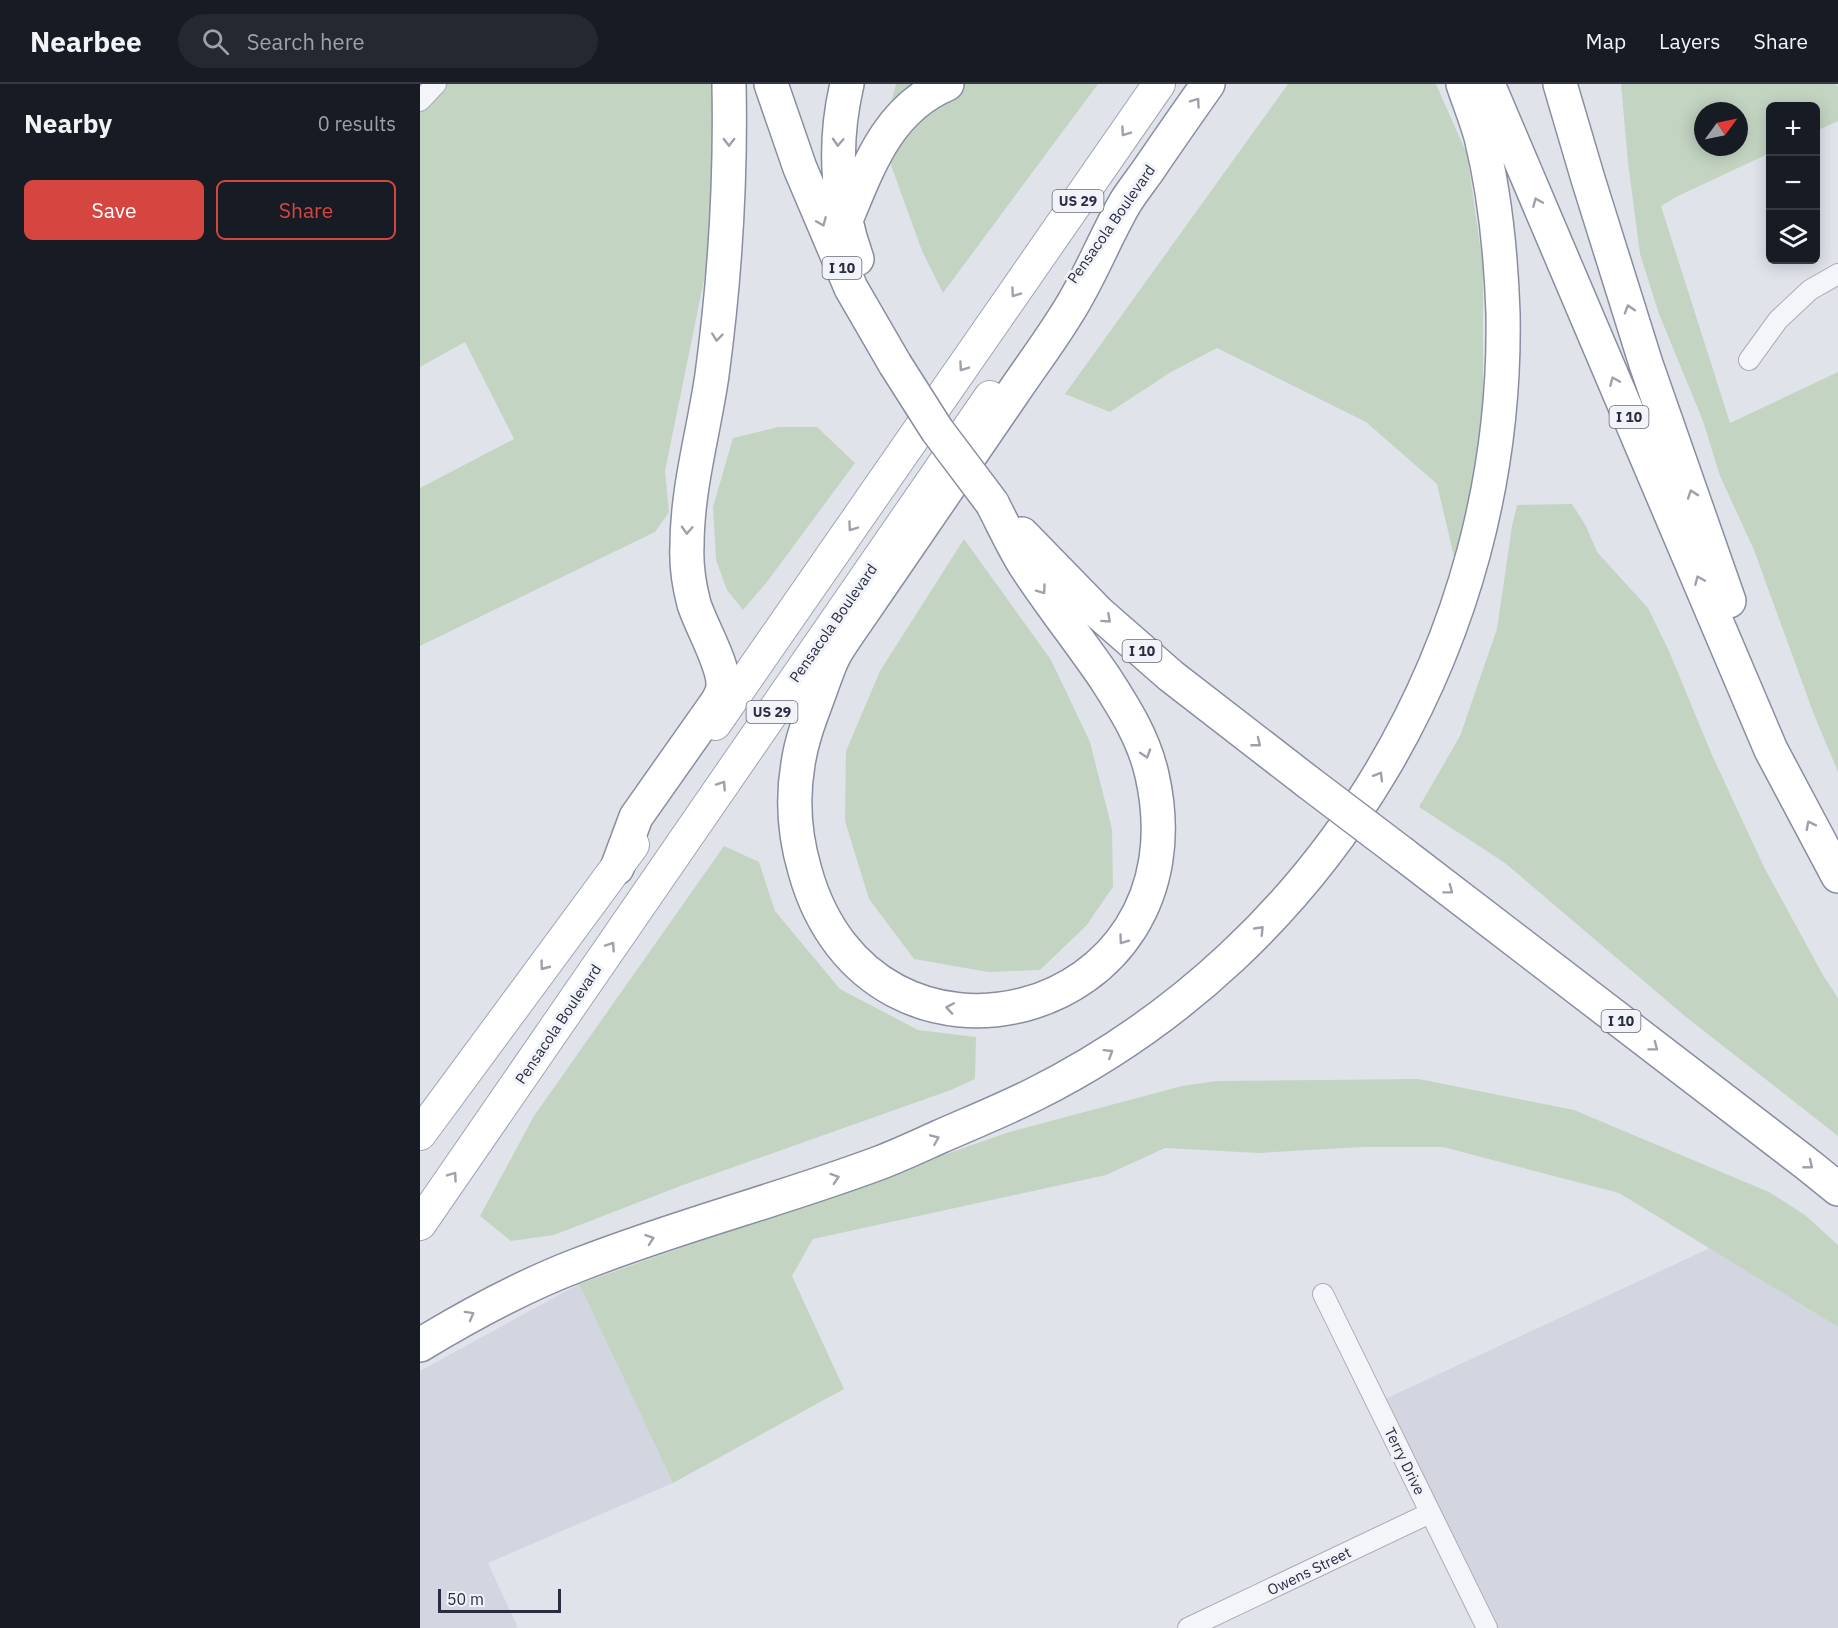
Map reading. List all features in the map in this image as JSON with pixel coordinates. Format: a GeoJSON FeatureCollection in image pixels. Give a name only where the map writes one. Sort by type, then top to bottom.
{"type":"FeatureCollection","features":[{"type":"Feature","properties":{"kind":"highway"},"geometry":{"type":"LineString","coordinates":[[617,868],[636,817],[717,702],[723,687],[722,672],[694,603],[689,582],[687,545],[688,517],[710,387],[721,298],[729,190],[729,84]]}},
{"type":"Feature","properties":{"kind":"highway","name":"I 10"},"geometry":{"type":"LineString","coordinates":[[771,84],[800,168],[851,288],[937,430],[992,503],[1099,612],[1171,676],[1838,1189]]}},
{"type":"Feature","properties":{"kind":"highway"},"geometry":{"type":"LineString","coordinates":[[847,84],[839,127],[837,158],[840,190],[852,246],[895,364]]}},
{"type":"Feature","properties":{"kind":"highway"},"geometry":{"type":"LineString","coordinates":[[846,219],[880,143],[893,124],[916,102],[947,84]]}},
{"type":"Feature","properties":{"kind":"highway","name":"Pensacola Boulevard"},"geometry":{"type":"LineString","coordinates":[[1126,202],[1209,84]]}},
{"type":"Feature","properties":{"kind":"highway"},"geometry":{"type":"LineString","coordinates":[[420,1345],[494,1302],[576,1266],[881,1162],[1003,1110],[1059,1082],[1138,1034],[1193,992],[1251,939],[1314,869],[1362,805],[1416,709],[1446,641],[1469,571],[1487,500],[1498,427],[1503,353],[1502,280],[1494,207],[1483,146],[1463,84]]}},
{"type":"Feature","properties":{"kind":"highway","name":"I 10"},"geometry":{"type":"LineString","coordinates":[[1488,84],[1771,750],[1838,876]]}},
{"type":"Feature","properties":{"kind":"highway"},"geometry":{"type":"LineString","coordinates":[[1560,84],[1646,364],[1748,654],[1771,750]]}},
{"type":"Feature","properties":{"kind":"highway"},"geometry":{"type":"LineString","coordinates":[[1585,84],[1588,179]]}},
{"type":"Feature","properties":{"kind":"highway"},"geometry":{"type":"LineString","coordinates":[[992,503],[1024,565],[1127,711],[1141,740],[1151,771],[1156,798],[1157,854],[1152,881],[1135,921],[1116,949],[1097,967],[1077,982],[1051,996],[1022,1006],[996,1011],[972,1011],[946,1008],[920,1001],[892,989],[861,967],[836,939],[810,890],[801,858],[795,796],[798,763],[803,737],[834,654],[1068,314],[1126,202]]}},
{"type":"Feature","properties":{"kind":"main road","name":"US 29"},"geometry":{"type":"LineString","coordinates":[[420,1134],[617,868],[772,640],[1159,84]]}},
{"type":"Feature","properties":{"kind":"main road","name":"Pensacola Boulevard"},"geometry":{"type":"LineString","coordinates":[[420,1224],[1126,202]]}},
{"type":"Feature","properties":{"kind":"street"},"geometry":{"type":"LineString","coordinates":[[420,101],[436,84]]}},
{"type":"Feature","properties":{"kind":"street"},"geometry":{"type":"LineString","coordinates":[[1749,360],[1778,320],[1810,290],[1838,274]]}},
{"type":"Feature","properties":{"kind":"street","name":"Terry Drive"},"geometry":{"type":"LineString","coordinates":[[1323,1294],[1487,1628]]}},
{"type":"Feature","properties":{"kind":"street","name":"Owens Street"},"geometry":{"type":"LineString","coordinates":[[1188,1628],[1430,1513]]}},
{"type":"Feature","properties":{"kind":"shaded area"},"geometry":{"type":"Polygon","coordinates":[[[1710,1248],[1838,1327],[1838,1628],[1498,1628],[1385,1399],[1710,1248]]]}},
{"type":"Feature","properties":{"kind":"shaded area"},"geometry":{"type":"Polygon","coordinates":[[[579,1284],[673,1483],[488,1563],[518,1628],[420,1628],[420,1371],[579,1284]]]}},
{"type":"Feature","properties":{"kind":"green space"},"geometry":{"type":"Polygon","coordinates":[[[434,84],[712,84],[713,236],[665,471],[669,512],[655,532],[420,646],[420,488],[514,439],[465,342],[420,367],[420,99],[434,84]]]}},
{"type":"Feature","properties":{"kind":"green space"},"geometry":{"type":"Polygon","coordinates":[[[896,84],[1098,84],[943,293],[922,251],[891,165],[892,98],[896,84]]]}},
{"type":"Feature","properties":{"kind":"green space"},"geometry":{"type":"Polygon","coordinates":[[[1288,84],[1436,84],[1467,154],[1483,266],[1483,396],[1477,505],[1456,565],[1437,484],[1366,422],[1217,348],[1171,372],[1110,412],[1065,394],[1288,84]]]}},
{"type":"Feature","properties":{"kind":"green space"},"geometry":{"type":"Polygon","coordinates":[[[1621,84],[1836,84],[1838,87],[1838,121],[1820,129],[1820,102],[1766,102],[1766,155],[1661,206],[1730,423],[1838,372],[1838,772],[1813,712],[1754,550],[1720,476],[1703,421],[1659,314],[1640,254],[1628,163],[1621,84]]]}},
{"type":"Feature","properties":{"kind":"green space"},"geometry":{"type":"Polygon","coordinates":[[[778,427],[817,427],[855,463],[767,582],[743,610],[727,590],[716,560],[713,507],[733,438],[778,427]]]}},
{"type":"Feature","properties":{"kind":"green space"},"geometry":{"type":"Polygon","coordinates":[[[1572,504],[1586,526],[1597,552],[1648,608],[1764,867],[1838,998],[1838,1136],[1686,1017],[1505,863],[1419,807],[1460,736],[1497,629],[1517,505],[1572,504]]]}},
{"type":"Feature","properties":{"kind":"green space"},"geometry":{"type":"Polygon","coordinates":[[[964,539],[1051,660],[1090,742],[1112,829],[1113,887],[1086,926],[1040,970],[988,972],[914,959],[869,899],[845,821],[846,751],[880,671],[964,539]]]}},
{"type":"Feature","properties":{"kind":"green space"},"geometry":{"type":"Polygon","coordinates":[[[724,846],[759,862],[775,911],[840,989],[918,1030],[976,1037],[975,1079],[951,1090],[683,1185],[554,1235],[511,1241],[480,1216],[534,1116],[724,846]]]}},
{"type":"Feature","properties":{"kind":"green space"},"geometry":{"type":"Polygon","coordinates":[[[1419,1079],[1574,1110],[1769,1192],[1805,1215],[1838,1245],[1838,1327],[1619,1193],[1443,1147],[1362,1147],[1258,1153],[1165,1148],[1106,1175],[813,1239],[792,1276],[844,1389],[673,1483],[579,1284],[1006,1133],[1182,1086],[1217,1081],[1419,1079]]]}}]}
